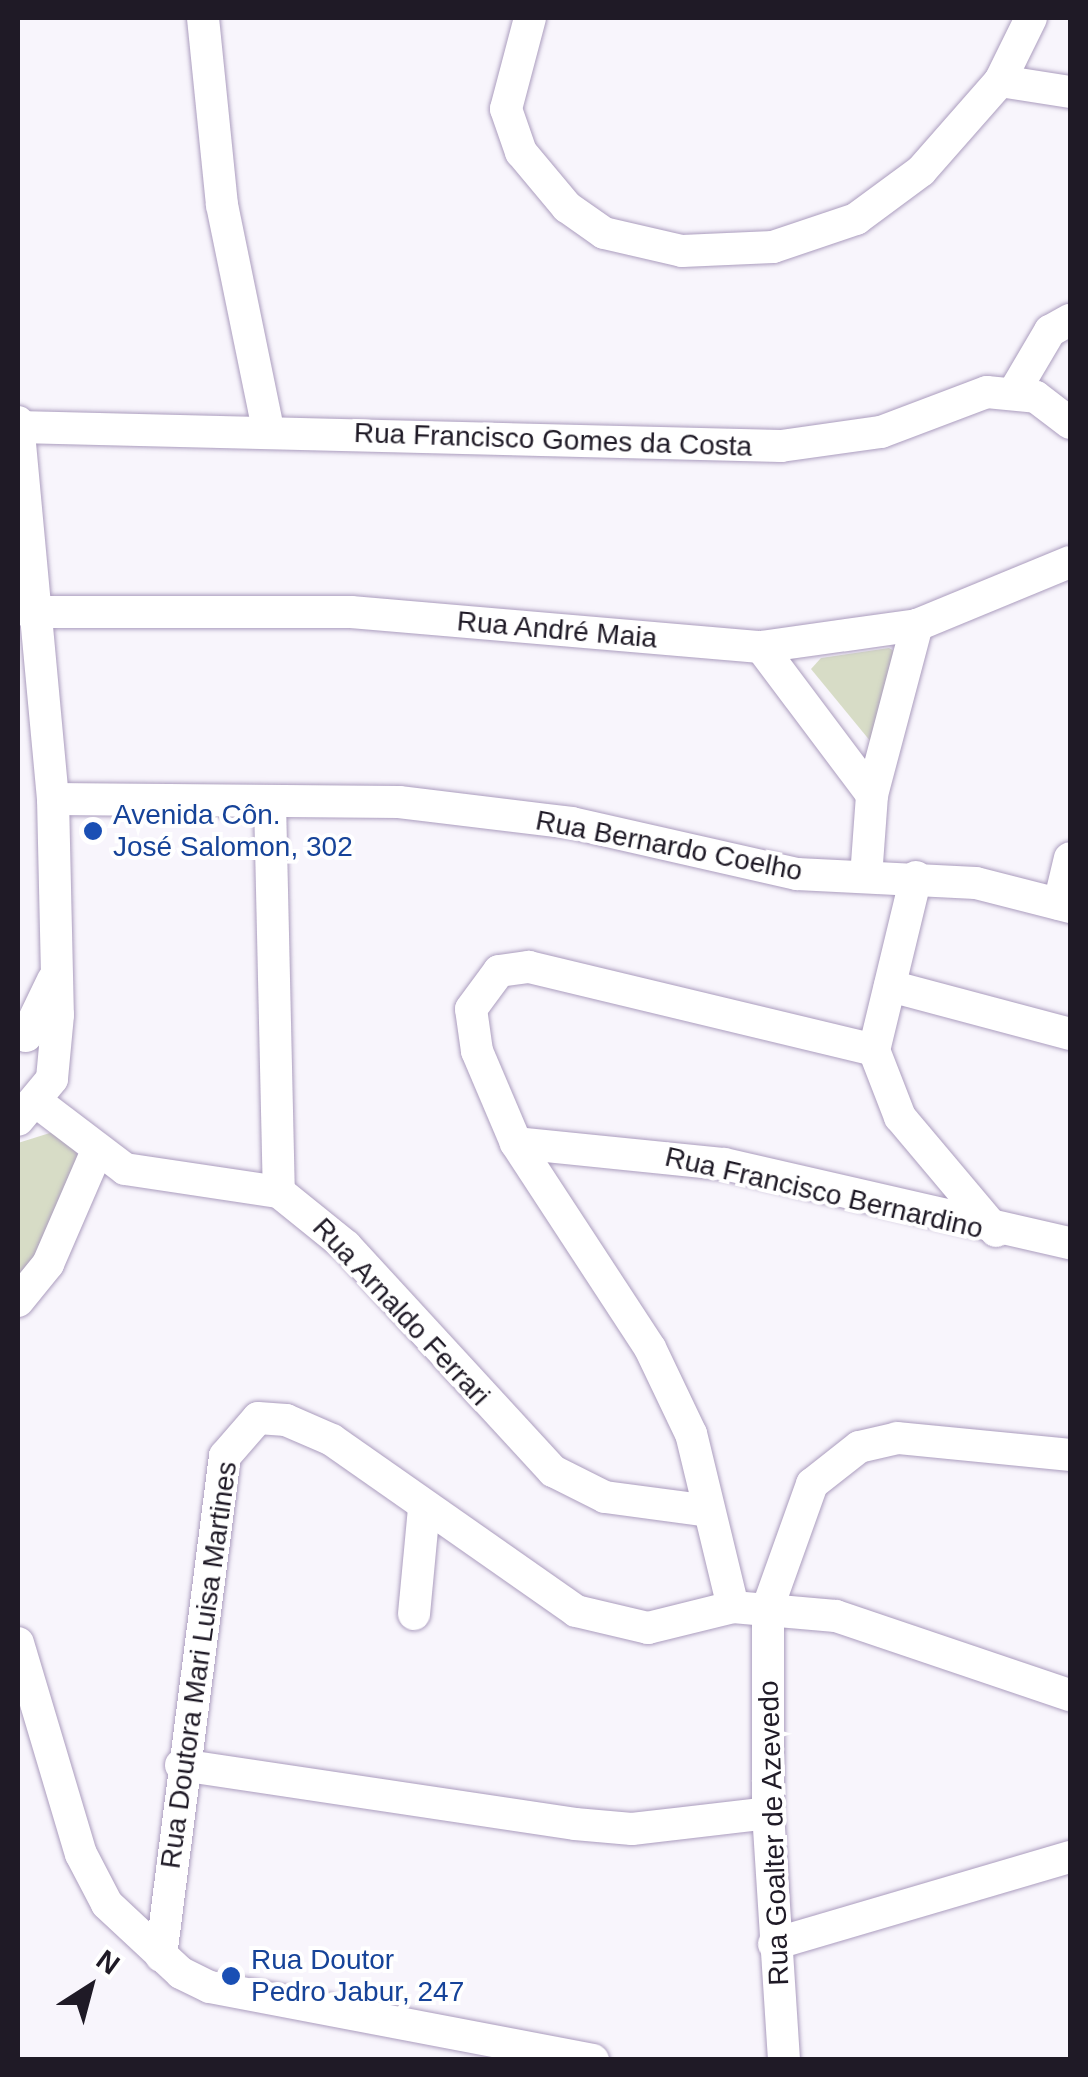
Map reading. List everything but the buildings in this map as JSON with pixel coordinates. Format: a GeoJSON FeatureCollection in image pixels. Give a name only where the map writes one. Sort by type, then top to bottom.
{"type":"FeatureCollection","features":[{"type":"Feature","properties":{"kind":"street"},"geometry":{"type":"LineString","coordinates":[[203,18],[230,260],[268,430]]}},
{"type":"Feature","properties":{"kind":"street"},"geometry":{"type":"LineString","coordinates":[[530,18],[506,109],[521,152],[567,207],[604,233],[682,251],[773,247],[856,220],[921,171],[1000,81],[1030,18]]}},
{"type":"Feature","properties":{"kind":"street"},"geometry":{"type":"LineString","coordinates":[[1000,81],[1070,92]]}},
{"type":"Feature","properties":{"kind":"street"},"geometry":{"type":"LineString","coordinates":[[1070,320],[1050,331],[1014,392],[1070,423]]}},
{"type":"Feature","properties":{"kind":"street","name":"Rua Francisco Gomes da Costa"},"geometry":{"type":"LineString","coordinates":[[18,424],[781,446],[881,432],[961,398],[1014,392]]}},
{"type":"Feature","properties":{"kind":"street"},"geometry":{"type":"LineString","coordinates":[[18,424],[29,612],[52,800],[55,976],[54,1056],[26,1110],[96,1153],[179,1181],[279,1192],[270,802]]}},
{"type":"Feature","properties":{"kind":"street","name":"Rua André Maia"},"geometry":{"type":"LineString","coordinates":[[29,612],[351,612],[761,648],[917,625],[1070,562]]}},
{"type":"Feature","properties":{"kind":"street"},"geometry":{"type":"LineString","coordinates":[[866,877],[872,795],[917,625]]}},
{"type":"Feature","properties":{"kind":"street"},"geometry":{"type":"LineString","coordinates":[[761,648],[872,795]]}},
{"type":"Feature","properties":{"kind":"street","name":"Rua Bernardo Coelho"},"geometry":{"type":"LineString","coordinates":[[52,800],[399,802],[553,820],[797,874],[916,877],[1065,905]]}},
{"type":"Feature","properties":{"kind":"street"},"geometry":{"type":"LineString","coordinates":[[1065,905],[1070,858]]}},
{"type":"Feature","properties":{"kind":"street"},"geometry":{"type":"LineString","coordinates":[[916,877],[874,1050],[900,1118],[996,1231]]}},
{"type":"Feature","properties":{"kind":"street"},"geometry":{"type":"LineString","coordinates":[[733,1607],[704,1510],[691,1434],[650,1348],[516,1143],[477,1052],[471,1009],[499,971],[529,968],[874,1050]]}},
{"type":"Feature","properties":{"kind":"street"},"geometry":{"type":"LineString","coordinates":[[54,1056],[22,1039],[55,976]]}},
{"type":"Feature","properties":{"kind":"street"},"geometry":{"type":"LineString","coordinates":[[890,986],[1070,1034]]}},
{"type":"Feature","properties":{"kind":"street","name":"Rua Francisco Bernardino"},"geometry":{"type":"LineString","coordinates":[[516,1143],[724,1164],[996,1231],[1070,1243]]}},
{"type":"Feature","properties":{"kind":"street"},"geometry":{"type":"LineString","coordinates":[[18,1301],[48,1264],[96,1153]]}},
{"type":"Feature","properties":{"kind":"street","name":"Rua Arnaldo Ferrari"},"geometry":{"type":"LineString","coordinates":[[279,1192],[346,1246],[553,1471],[606,1498],[704,1510]]}},
{"type":"Feature","properties":{"kind":"street","name":"Rua Doutora Mari Luisa Martines"},"geometry":{"type":"LineString","coordinates":[[160,1956],[180,1765],[225,1456],[240,1434],[258,1418],[286,1420],[332,1440],[424,1509],[576,1611],[648,1628],[698,1623],[733,1607],[768,1607],[836,1616],[1070,1696]]}},
{"type":"Feature","properties":{"kind":"street","name":"Rua Goalter de Azevedo"},"geometry":{"type":"LineString","coordinates":[[784,2060],[768,1813],[768,1607],[812,1484],[859,1446],[898,1438],[996,1441],[1070,1456]]}},
{"type":"Feature","properties":{"kind":"street"},"geometry":{"type":"LineString","coordinates":[[414,1614],[424,1509]]}},
{"type":"Feature","properties":{"kind":"street"},"geometry":{"type":"LineString","coordinates":[[18,1643],[81,1854],[107,1904],[160,1956],[210,1987],[593,2060]]}},
{"type":"Feature","properties":{"kind":"street"},"geometry":{"type":"LineString","coordinates":[[180,1765],[575,1824],[632,1828],[768,1813]]}},
{"type":"Feature","properties":{"kind":"street"},"geometry":{"type":"LineString","coordinates":[[774,1944],[1070,1857]]}},
{"type":"Feature","properties":{"kind":"green space"},"geometry":{"type":"Polygon","coordinates":[[[889,648],[896,652],[871,742],[811,669],[821,658],[889,648]]]}},
{"type":"Feature","properties":{"kind":"green space"},"geometry":{"type":"Polygon","coordinates":[[[53,1132],[77,1153],[81,1174],[18,1292],[18,1143],[53,1132]]]}},
{"type":"Feature","properties":{"kind":"place","name":"Avenida Côn. José Salomon, 302"},"geometry":{"type":"Point","coordinates":[93,831]}},
{"type":"Feature","properties":{"kind":"place","name":"Rua Doutor Pedro Jabur, 247"},"geometry":{"type":"Point","coordinates":[231,1976]}}]}
